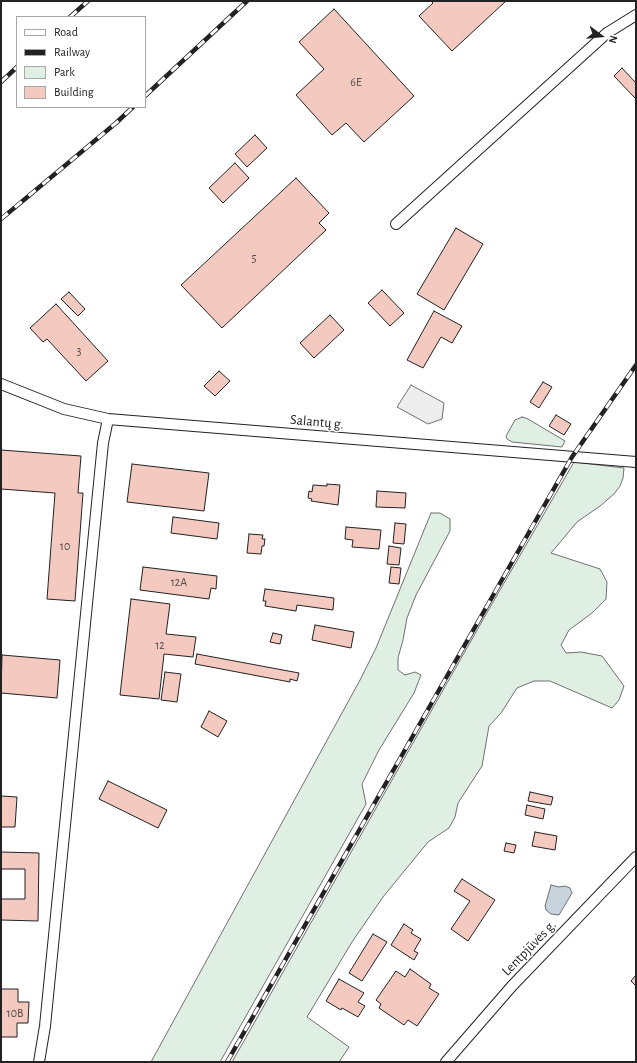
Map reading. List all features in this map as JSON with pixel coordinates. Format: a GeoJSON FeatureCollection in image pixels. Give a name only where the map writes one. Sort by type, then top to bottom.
{"type":"FeatureCollection","features":[{"type":"Feature","properties":{"kind":"street"},"geometry":{"type":"LineString","coordinates":[[396,224],[607,33],[636,15]]}},
{"type":"Feature","properties":{"kind":"street","name":"Salantų g."},"geometry":{"type":"LineString","coordinates":[[1,384],[64,409],[108,419],[636,462]]}},
{"type":"Feature","properties":{"kind":"street"},"geometry":{"type":"LineString","coordinates":[[39,1062],[45,1026],[103,443],[108,419]]}},
{"type":"Feature","properties":{"kind":"street","name":"Lentpjūvės g."},"geometry":{"type":"LineString","coordinates":[[446,1062],[512,986],[636,857]]}},
{"type":"Feature","properties":{"kind":"green space"},"geometry":{"type":"Polygon","coordinates":[[[522,417],[565,441],[562,447],[512,442],[507,439],[506,436],[515,420],[522,417]]]}},
{"type":"Feature","properties":{"kind":"green space"},"geometry":{"type":"Polygon","coordinates":[[[574,462],[624,468],[620,486],[614,494],[577,522],[551,553],[600,569],[607,582],[606,599],[592,613],[569,630],[561,645],[566,653],[581,652],[602,656],[624,686],[619,700],[612,708],[550,681],[534,681],[517,688],[501,713],[489,726],[482,766],[458,803],[455,817],[449,828],[428,842],[383,897],[352,942],[307,1017],[349,1047],[339,1062],[232,1062],[489,609],[574,462]]]}},
{"type":"Feature","properties":{"kind":"green space"},"geometry":{"type":"Polygon","coordinates":[[[431,513],[440,513],[450,519],[450,531],[416,595],[407,618],[398,658],[398,670],[405,675],[415,672],[421,675],[414,693],[379,750],[362,784],[366,804],[220,1062],[151,1062],[360,680],[376,648],[431,513]]]}},
{"type":"Feature","properties":{"kind":"shaded area"},"geometry":{"type":"Polygon","coordinates":[[[411,385],[444,403],[442,419],[428,424],[397,407],[411,385]]]}},
{"type":"Feature","properties":{"kind":"shaded area"},"geometry":{"type":"Polygon","coordinates":[[[551,885],[559,887],[565,886],[570,888],[572,893],[559,915],[551,914],[546,910],[545,906],[551,885]]]}},
{"type":"Feature","properties":{"kind":"building"},"geometry":{"type":"Polygon","coordinates":[[[431,1],[506,1],[452,51],[419,16],[433,3],[431,1]]]}},
{"type":"Feature","properties":{"kind":"building"},"geometry":{"type":"Polygon","coordinates":[[[334,9],[414,96],[364,142],[346,123],[332,135],[296,95],[324,69],[299,42],[334,9]]]}},
{"type":"Feature","properties":{"kind":"building"},"geometry":{"type":"Polygon","coordinates":[[[622,68],[636,83],[635,98],[614,76],[622,68]]]}},
{"type":"Feature","properties":{"kind":"building"},"geometry":{"type":"Polygon","coordinates":[[[255,135],[267,148],[247,167],[235,154],[255,135]]]}},
{"type":"Feature","properties":{"kind":"building"},"geometry":{"type":"Polygon","coordinates":[[[235,163],[249,178],[223,203],[209,188],[235,163]]]}},
{"type":"Feature","properties":{"kind":"building"},"geometry":{"type":"Polygon","coordinates":[[[296,178],[329,213],[319,223],[326,230],[222,328],[181,285],[296,178]]]}},
{"type":"Feature","properties":{"kind":"building"},"geometry":{"type":"Polygon","coordinates":[[[456,228],[483,244],[444,310],[417,294],[456,228]]]}},
{"type":"Feature","properties":{"kind":"building"},"geometry":{"type":"Polygon","coordinates":[[[382,290],[404,313],[390,326],[368,303],[382,290]]]}},
{"type":"Feature","properties":{"kind":"building"},"geometry":{"type":"Polygon","coordinates":[[[69,292],[85,309],[78,316],[61,299],[69,292]]]}},
{"type":"Feature","properties":{"kind":"building"},"geometry":{"type":"Polygon","coordinates":[[[56,304],[108,361],[86,381],[47,339],[43,342],[30,328],[56,304]]]}},
{"type":"Feature","properties":{"kind":"building"},"geometry":{"type":"Polygon","coordinates":[[[434,311],[462,326],[452,343],[441,337],[423,368],[407,360],[434,311]]]}},
{"type":"Feature","properties":{"kind":"building"},"geometry":{"type":"Polygon","coordinates":[[[330,315],[344,330],[314,358],[300,343],[330,315]]]}},
{"type":"Feature","properties":{"kind":"building"},"geometry":{"type":"Polygon","coordinates":[[[219,371],[230,381],[215,396],[204,386],[219,371]]]}},
{"type":"Feature","properties":{"kind":"building"},"geometry":{"type":"Polygon","coordinates":[[[543,382],[552,387],[539,408],[530,402],[543,382]]]}},
{"type":"Feature","properties":{"kind":"building"},"geometry":{"type":"Polygon","coordinates":[[[556,415],[571,424],[564,435],[549,426],[556,415]]]}},
{"type":"Feature","properties":{"kind":"building"},"geometry":{"type":"Polygon","coordinates":[[[1,450],[81,456],[78,493],[83,493],[75,601],[47,599],[55,493],[1,489],[1,450]]]}},
{"type":"Feature","properties":{"kind":"building"},"geometry":{"type":"Polygon","coordinates":[[[132,464],[209,473],[204,511],[127,502],[132,464]]]}},
{"type":"Feature","properties":{"kind":"building"},"geometry":{"type":"Polygon","coordinates":[[[327,484],[340,485],[338,505],[311,501],[312,499],[308,498],[309,491],[312,492],[313,485],[327,486],[327,484]]]}},
{"type":"Feature","properties":{"kind":"building"},"geometry":{"type":"Polygon","coordinates":[[[377,491],[406,493],[405,508],[376,507],[377,491]]]}},
{"type":"Feature","properties":{"kind":"building"},"geometry":{"type":"Polygon","coordinates":[[[173,517],[219,523],[217,539],[171,533],[173,517]]]}},
{"type":"Feature","properties":{"kind":"building"},"geometry":{"type":"Polygon","coordinates":[[[395,523],[406,524],[404,544],[393,543],[395,523]]]}},
{"type":"Feature","properties":{"kind":"building"},"geometry":{"type":"Polygon","coordinates":[[[346,527],[381,530],[379,549],[352,547],[353,540],[345,539],[346,527]]]}},
{"type":"Feature","properties":{"kind":"building"},"geometry":{"type":"Polygon","coordinates":[[[249,534],[263,535],[262,539],[265,539],[261,554],[247,553],[249,534]]]}},
{"type":"Feature","properties":{"kind":"building"},"geometry":{"type":"Polygon","coordinates":[[[389,546],[401,548],[399,565],[387,564],[389,546]]]}},
{"type":"Feature","properties":{"kind":"building"},"geometry":{"type":"Polygon","coordinates":[[[143,567],[217,576],[216,589],[211,588],[209,599],[140,590],[143,567]]]}},
{"type":"Feature","properties":{"kind":"building"},"geometry":{"type":"Polygon","coordinates":[[[391,567],[401,568],[399,584],[389,583],[391,567]]]}},
{"type":"Feature","properties":{"kind":"building"},"geometry":{"type":"Polygon","coordinates":[[[265,589],[334,598],[333,610],[297,605],[296,611],[265,606],[266,601],[263,601],[265,589]]]}},
{"type":"Feature","properties":{"kind":"building"},"geometry":{"type":"Polygon","coordinates":[[[131,599],[170,604],[166,634],[196,637],[193,657],[164,654],[159,699],[120,695],[131,599]]]}},
{"type":"Feature","properties":{"kind":"building"},"geometry":{"type":"Polygon","coordinates":[[[315,625],[354,632],[351,648],[312,640],[315,625]]]}},
{"type":"Feature","properties":{"kind":"building"},"geometry":{"type":"Polygon","coordinates":[[[273,633],[282,635],[280,644],[270,642],[273,633]]]}},
{"type":"Feature","properties":{"kind":"building"},"geometry":{"type":"Polygon","coordinates":[[[197,654],[299,673],[297,681],[290,679],[290,682],[195,664],[197,654]]]}},
{"type":"Feature","properties":{"kind":"building"},"geometry":{"type":"Polygon","coordinates":[[[2,655],[60,660],[57,698],[1,693],[2,655]]]}},
{"type":"Feature","properties":{"kind":"building"},"geometry":{"type":"Polygon","coordinates":[[[165,672],[181,674],[177,702],[161,700],[165,672]]]}},
{"type":"Feature","properties":{"kind":"building"},"geometry":{"type":"Polygon","coordinates":[[[209,711],[227,721],[218,737],[201,727],[209,711]]]}},
{"type":"Feature","properties":{"kind":"building"},"geometry":{"type":"Polygon","coordinates":[[[108,781],[167,810],[158,828],[99,799],[108,781]]]}},
{"type":"Feature","properties":{"kind":"building"},"geometry":{"type":"Polygon","coordinates":[[[530,792],[553,797],[551,805],[528,801],[530,792]]]}},
{"type":"Feature","properties":{"kind":"building"},"geometry":{"type":"Polygon","coordinates":[[[1,796],[17,797],[15,827],[1,827],[1,796]]]}},
{"type":"Feature","properties":{"kind":"building"},"geometry":{"type":"Polygon","coordinates":[[[527,805],[545,809],[543,819],[525,815],[527,805]]]}},
{"type":"Feature","properties":{"kind":"building"},"geometry":{"type":"Polygon","coordinates":[[[535,832],[557,836],[555,850],[532,846],[535,832]]]}},
{"type":"Feature","properties":{"kind":"building"},"geometry":{"type":"Polygon","coordinates":[[[506,843],[516,845],[514,853],[504,851],[506,843]]]}},
{"type":"Feature","properties":{"kind":"building"},"geometry":{"type":"Polygon","coordinates":[[[1,852],[39,853],[38,921],[1,920],[1,899],[25,899],[25,869],[1,869],[1,852]]]}},
{"type":"Feature","properties":{"kind":"building"},"geometry":{"type":"Polygon","coordinates":[[[462,879],[495,900],[468,941],[451,929],[470,901],[454,891],[462,879]]]}},
{"type":"Feature","properties":{"kind":"building"},"geometry":{"type":"Polygon","coordinates":[[[404,924],[413,930],[411,933],[421,939],[414,951],[418,953],[414,960],[391,945],[404,924]]]}},
{"type":"Feature","properties":{"kind":"building"},"geometry":{"type":"Polygon","coordinates":[[[373,934],[387,942],[362,981],[349,973],[373,934]]]}},
{"type":"Feature","properties":{"kind":"building"},"geometry":{"type":"Polygon","coordinates":[[[410,969],[431,984],[429,988],[439,994],[417,1026],[408,1020],[404,1025],[379,1008],[381,1004],[376,1000],[396,971],[405,977],[410,969]]]}},
{"type":"Feature","properties":{"kind":"building"},"geometry":{"type":"Polygon","coordinates":[[[636,975],[636,986],[631,981],[636,975]]]}},
{"type":"Feature","properties":{"kind":"building"},"geometry":{"type":"Polygon","coordinates":[[[339,979],[364,993],[358,1002],[365,1006],[358,1017],[342,1008],[341,1010],[326,1001],[339,979]]]}},
{"type":"Feature","properties":{"kind":"building"},"geometry":{"type":"Polygon","coordinates":[[[1,989],[18,989],[18,1002],[29,1002],[28,1023],[17,1023],[17,1037],[1,1037],[1,989]]]}},
{"type":"Feature","properties":{"kind":"railway"},"geometry":{"type":"LineString","coordinates":[[71,16],[88,1]]}},
{"type":"Feature","properties":{"kind":"railway"},"geometry":{"type":"LineString","coordinates":[[146,95],[247,1]]}},
{"type":"Feature","properties":{"kind":"railway"},"geometry":{"type":"LineString","coordinates":[[1,82],[16,68]]}},
{"type":"Feature","properties":{"kind":"railway"},"geometry":{"type":"LineString","coordinates":[[1,219],[132,108]]}},
{"type":"Feature","properties":{"kind":"railway"},"geometry":{"type":"LineString","coordinates":[[227,1062],[572,457],[636,365]]}}]}
